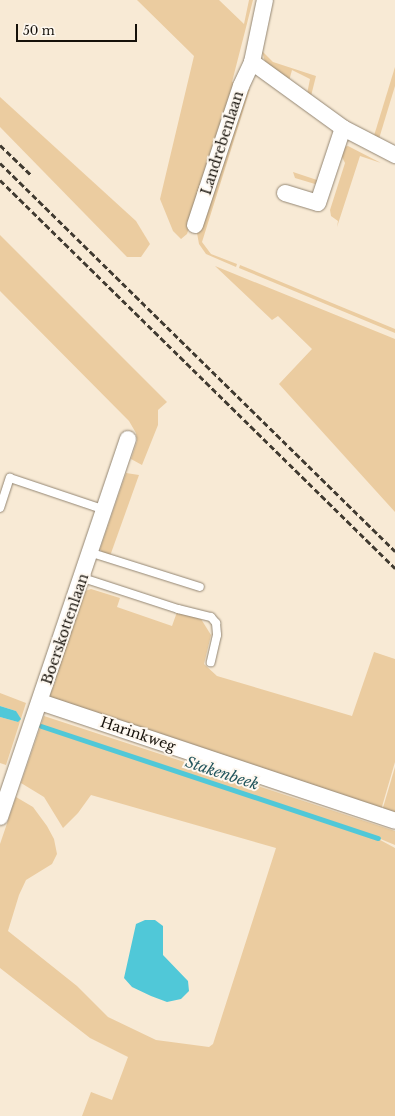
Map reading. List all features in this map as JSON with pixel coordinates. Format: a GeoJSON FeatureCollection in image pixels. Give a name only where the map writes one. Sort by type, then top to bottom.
{"type":"FeatureCollection","features":[{"type":"Feature","properties":{"kind":"street","name":"Landrebenlaan"},"geometry":{"type":"LineString","coordinates":[[195,225],[241,86],[252,62],[265,0]]}},
{"type":"Feature","properties":{"kind":"street"},"geometry":{"type":"LineString","coordinates":[[252,62],[343,128],[395,155]]}},
{"type":"Feature","properties":{"kind":"street"},"geometry":{"type":"LineString","coordinates":[[284,194],[318,203],[343,128]]}},
{"type":"Feature","properties":{"kind":"street","name":"Boerskottenlaan"},"geometry":{"type":"LineString","coordinates":[[0,817],[4,793],[40,702],[92,553],[128,439]]}},
{"type":"Feature","properties":{"kind":"street","name":"Harinkweg"},"geometry":{"type":"LineString","coordinates":[[40,702],[395,821]]}},
{"type":"Feature","properties":{"kind":"lane"},"geometry":{"type":"LineString","coordinates":[[0,508],[10,478],[106,510]]}},
{"type":"Feature","properties":{"kind":"lane"},"geometry":{"type":"LineString","coordinates":[[92,553],[200,587]]}},
{"type":"Feature","properties":{"kind":"lane"},"geometry":{"type":"LineString","coordinates":[[83,578],[178,609],[211,617],[216,623],[217,635],[211,662]]}},
{"type":"Feature","properties":{"kind":"shaded area"},"geometry":{"type":"Polygon","coordinates":[[[137,0],[219,0],[244,24],[249,0],[253,0],[232,82],[236,83],[187,234],[181,239],[173,231],[160,199],[194,56],[137,0]]]}},
{"type":"Feature","properties":{"kind":"shaded area"},"geometry":{"type":"Polygon","coordinates":[[[262,51],[273,62],[316,76],[311,96],[307,94],[310,79],[292,70],[289,81],[265,62],[262,51]]]}},
{"type":"Feature","properties":{"kind":"shaded area"},"geometry":{"type":"Polygon","coordinates":[[[395,67],[395,86],[378,142],[373,139],[395,67]]]}},
{"type":"Feature","properties":{"kind":"shaded area"},"geometry":{"type":"Polygon","coordinates":[[[246,88],[250,89],[202,242],[211,254],[237,264],[236,267],[206,254],[199,244],[197,233],[246,88]]]}},
{"type":"Feature","properties":{"kind":"shaded area"},"geometry":{"type":"Polygon","coordinates":[[[0,97],[136,221],[150,244],[141,257],[127,257],[0,127],[0,97]]]}},
{"type":"Feature","properties":{"kind":"shaded area"},"geometry":{"type":"Polygon","coordinates":[[[348,146],[381,163],[360,156],[337,227],[338,221],[331,216],[330,210],[345,163],[341,155],[344,147],[348,146]]]}},
{"type":"Feature","properties":{"kind":"shaded area"},"geometry":{"type":"Polygon","coordinates":[[[293,172],[320,181],[315,184],[295,178],[293,172]]]}},
{"type":"Feature","properties":{"kind":"shaded area"},"geometry":{"type":"Polygon","coordinates":[[[0,235],[167,402],[158,410],[158,425],[142,465],[131,459],[137,441],[136,433],[129,421],[0,291],[0,235]]]}},
{"type":"Feature","properties":{"kind":"shaded area"},"geometry":{"type":"Polygon","coordinates":[[[240,265],[395,329],[395,333],[239,268],[240,265]]]}},
{"type":"Feature","properties":{"kind":"shaded area"},"geometry":{"type":"Polygon","coordinates":[[[215,266],[395,339],[395,512],[279,384],[312,349],[278,316],[272,320],[215,266]]]}},
{"type":"Feature","properties":{"kind":"shaded area"},"geometry":{"type":"Polygon","coordinates":[[[126,473],[139,475],[110,556],[104,555],[100,549],[126,473]]]}},
{"type":"Feature","properties":{"kind":"shaded area"},"geometry":{"type":"Polygon","coordinates":[[[91,589],[120,598],[117,607],[172,626],[177,612],[201,619],[211,635],[204,664],[217,676],[352,716],[374,652],[395,659],[395,762],[381,810],[53,701],[50,695],[56,680],[53,679],[85,591],[91,589]]]}},
{"type":"Feature","properties":{"kind":"shaded area"},"geometry":{"type":"Polygon","coordinates":[[[0,693],[26,703],[6,765],[0,763],[0,717],[18,722],[16,711],[0,706],[0,693]]]}},
{"type":"Feature","properties":{"kind":"shaded area"},"geometry":{"type":"Polygon","coordinates":[[[44,716],[395,831],[395,845],[371,835],[395,848],[395,1116],[82,1116],[91,1092],[112,1100],[128,1057],[90,1038],[0,968],[0,844],[16,797],[33,807],[47,826],[54,839],[57,854],[52,864],[26,880],[19,895],[8,931],[77,986],[108,1017],[156,1040],[209,1047],[213,1044],[276,848],[91,795],[78,813],[63,828],[44,797],[21,783],[44,716]]]}},
{"type":"Feature","properties":{"kind":"shaded area"},"geometry":{"type":"Polygon","coordinates":[[[395,767],[395,815],[382,811],[395,767]]]}},
{"type":"Feature","properties":{"kind":"water"},"geometry":{"type":"Polygon","coordinates":[[[0,706],[16,711],[21,719],[18,722],[0,717],[0,706]]]}},
{"type":"Feature","properties":{"kind":"water"},"geometry":{"type":"Polygon","coordinates":[[[145,920],[155,920],[163,926],[163,955],[188,981],[189,991],[181,999],[167,1002],[132,987],[124,978],[136,924],[145,920]]]}},
{"type":"Feature","properties":{"kind":"waterway","name":"Stakenbeek"},"geometry":{"type":"LineString","coordinates":[[41,726],[378,838]]}},
{"type":"Feature","properties":{"kind":"railway"},"geometry":{"type":"LineString","coordinates":[[0,145],[30,174]]}},
{"type":"Feature","properties":{"kind":"railway"},"geometry":{"type":"LineString","coordinates":[[0,163],[395,551]]}},
{"type":"Feature","properties":{"kind":"railway"},"geometry":{"type":"LineString","coordinates":[[0,180],[395,568]]}}]}
